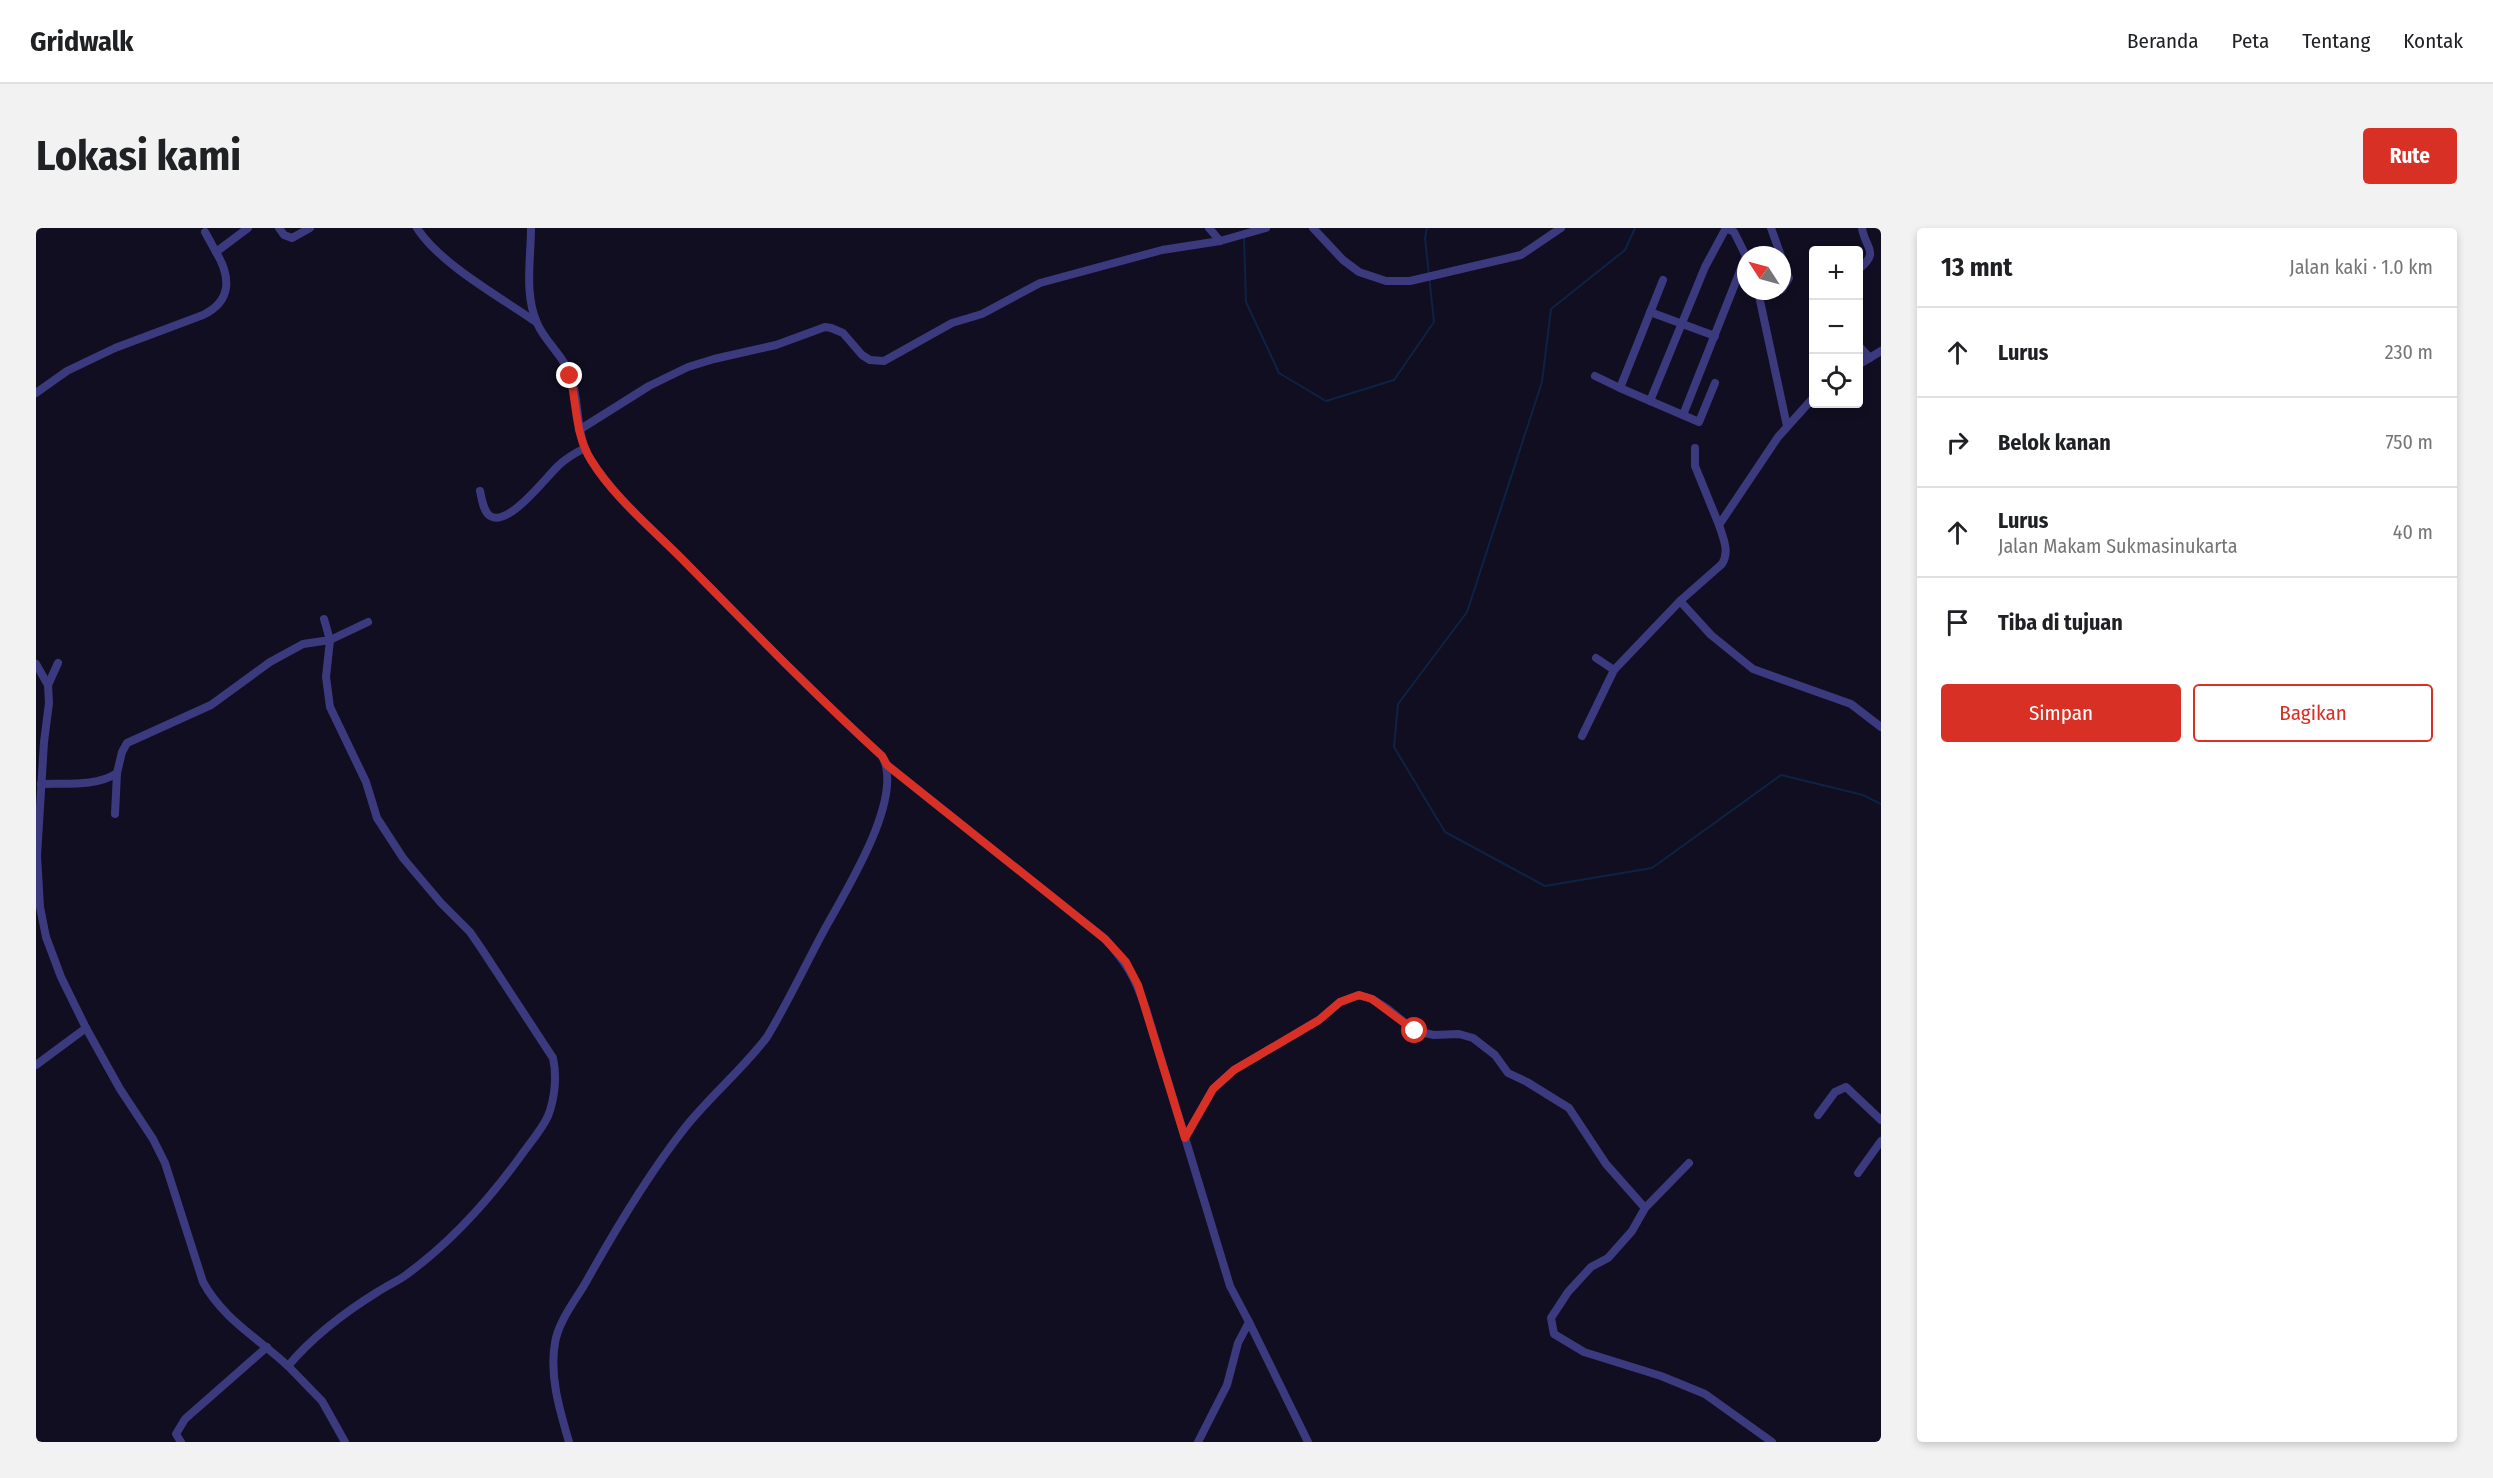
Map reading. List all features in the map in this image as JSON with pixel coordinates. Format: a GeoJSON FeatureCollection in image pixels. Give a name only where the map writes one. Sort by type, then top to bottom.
{"type":"FeatureCollection","features":[{"type":"Feature","properties":{"kind":"street"},"geometry":{"type":"LineString","coordinates":[[216,252],[248,228]]}},
{"type":"Feature","properties":{"kind":"street"},"geometry":{"type":"LineString","coordinates":[[279,228],[284,235],[292,238],[310,228]]}},
{"type":"Feature","properties":{"kind":"street"},"geometry":{"type":"LineString","coordinates":[[417,228],[426,240],[453,265],[537,323]]}},
{"type":"Feature","properties":{"kind":"street"},"geometry":{"type":"LineString","coordinates":[[531,228],[529,287],[531,308],[546,339],[565,364],[570,376],[579,430],[591,460],[622,498],[826,705],[882,756],[887,765],[1105,939],[1126,962],[1144,1001],[1230,1286],[1308,1442]]}},
{"type":"Feature","properties":{"kind":"street"},"geometry":{"type":"LineString","coordinates":[[1209,228],[1220,241]]}},
{"type":"Feature","properties":{"kind":"street"},"geometry":{"type":"LineString","coordinates":[[579,430],[649,386],[688,367],[714,358],[776,345],[825,327],[843,333],[862,355],[870,360],[884,361],[952,323],[982,314],[1040,283],[1162,250],[1220,241],[1265,228]]}},
{"type":"Feature","properties":{"kind":"street"},"geometry":{"type":"LineString","coordinates":[[1313,228],[1342,260],[1359,272],[1386,281],[1410,281],[1521,255],[1561,228]]}},
{"type":"Feature","properties":{"kind":"street"},"geometry":{"type":"LineString","coordinates":[[1650,401],[1712,251],[1726,228],[1734,232],[1741,246]]}},
{"type":"Feature","properties":{"kind":"street"},"geometry":{"type":"LineString","coordinates":[[1771,228],[1777,246]]}},
{"type":"Feature","properties":{"kind":"street"},"geometry":{"type":"LineString","coordinates":[[1862,228],[1871,254],[1863,265]]}},
{"type":"Feature","properties":{"kind":"street"},"geometry":{"type":"LineString","coordinates":[[36,393],[67,371],[115,348],[216,308],[226,293],[227,286],[220,259],[205,232]]}},
{"type":"Feature","properties":{"kind":"street"},"geometry":{"type":"LineString","coordinates":[[1683,415],[1737,279]]}},
{"type":"Feature","properties":{"kind":"street"},"geometry":{"type":"LineString","coordinates":[[1620,388],[1663,280]]}},
{"type":"Feature","properties":{"kind":"street"},"geometry":{"type":"LineString","coordinates":[[1760,300],[1788,426]]}},
{"type":"Feature","properties":{"kind":"street"},"geometry":{"type":"LineString","coordinates":[[1650,312],[1715,336]]}},
{"type":"Feature","properties":{"kind":"street"},"geometry":{"type":"LineString","coordinates":[[1863,350],[1870,358]]}},
{"type":"Feature","properties":{"kind":"street"},"geometry":{"type":"LineString","coordinates":[[1863,362],[1881,351]]}},
{"type":"Feature","properties":{"kind":"street"},"geometry":{"type":"LineString","coordinates":[[1595,376],[1699,422],[1715,383]]}},
{"type":"Feature","properties":{"kind":"street"},"geometry":{"type":"LineString","coordinates":[[1719,525],[1788,426],[1809,403]]}},
{"type":"Feature","properties":{"kind":"street"},"geometry":{"type":"LineString","coordinates":[[480,491],[485,510],[490,516],[496,518],[503,516],[530,497],[557,466],[585,448]]}},
{"type":"Feature","properties":{"kind":"street"},"geometry":{"type":"LineString","coordinates":[[1581,736],[1614,670],[1680,601],[1726,558],[1727,550],[1719,525],[1695,466],[1695,448]]}},
{"type":"Feature","properties":{"kind":"street"},"geometry":{"type":"LineString","coordinates":[[1680,601],[1711,635],[1753,669],[1851,704],[1881,727]]}},
{"type":"Feature","properties":{"kind":"street"},"geometry":{"type":"LineString","coordinates":[[288,1366],[307,1343],[332,1323],[406,1275],[459,1229],[508,1175],[547,1117],[554,1096],[553,1058],[525,1013],[470,932],[419,878],[377,818],[366,782],[330,707],[326,677],[330,640],[324,619]]}},
{"type":"Feature","properties":{"kind":"street"},"geometry":{"type":"LineString","coordinates":[[115,814],[117,773],[122,752],[127,743],[211,705],[270,662],[303,644],[330,640],[368,622]]}},
{"type":"Feature","properties":{"kind":"street"},"geometry":{"type":"LineString","coordinates":[[1596,658],[1614,670]]}},
{"type":"Feature","properties":{"kind":"street"},"geometry":{"type":"LineString","coordinates":[[58,663],[48,685],[48,720],[44,742],[37,856],[44,927],[61,977],[120,1089],[153,1139],[165,1163],[203,1282],[212,1298],[228,1316],[288,1366],[322,1401],[345,1442]]}},
{"type":"Feature","properties":{"kind":"street"},"geometry":{"type":"LineString","coordinates":[[36,664],[48,685]]}},
{"type":"Feature","properties":{"kind":"street"},"geometry":{"type":"LineString","coordinates":[[569,1442],[554,1381],[555,1341],[561,1324],[607,1244],[662,1160],[685,1128],[752,1058],[786,1005],[853,880],[873,836],[885,796],[888,778],[887,765]]}},
{"type":"Feature","properties":{"kind":"street"},"geometry":{"type":"LineString","coordinates":[[41,784],[92,782],[117,773]]}},
{"type":"Feature","properties":{"kind":"street"},"geometry":{"type":"LineString","coordinates":[[1185,1138],[1213,1089],[1234,1070],[1319,1020],[1340,1002],[1359,995],[1388,1009],[1415,1031],[1434,1035],[1459,1034],[1473,1038],[1495,1055],[1508,1073],[1569,1108],[1606,1164],[1646,1208]]}},
{"type":"Feature","properties":{"kind":"street"},"geometry":{"type":"LineString","coordinates":[[36,1065],[86,1028]]}},
{"type":"Feature","properties":{"kind":"street"},"geometry":{"type":"LineString","coordinates":[[1818,1115],[1835,1092],[1846,1087],[1881,1120]]}},
{"type":"Feature","properties":{"kind":"street"},"geometry":{"type":"LineString","coordinates":[[1858,1173],[1881,1141]]}},
{"type":"Feature","properties":{"kind":"street"},"geometry":{"type":"LineString","coordinates":[[1689,1163],[1646,1208],[1632,1231],[1614,1252],[1591,1267],[1568,1292],[1551,1318],[1554,1334],[1584,1352],[1661,1376],[1705,1395],[1772,1442]]}},
{"type":"Feature","properties":{"kind":"street"},"geometry":{"type":"LineString","coordinates":[[1198,1442],[1227,1385],[1238,1343],[1249,1323]]}},
{"type":"Feature","properties":{"kind":"street"},"geometry":{"type":"LineString","coordinates":[[181,1442],[177,1434],[186,1419],[267,1347]]}},
{"type":"Feature","properties":{"kind":"waterway"},"geometry":{"type":"LineString","coordinates":[[1244,237],[1246,302],[1279,373],[1326,401],[1394,380],[1434,322],[1425,238],[1427,228]]}},
{"type":"Feature","properties":{"kind":"waterway"},"geometry":{"type":"LineString","coordinates":[[1635,228],[1625,250],[1551,309],[1542,382],[1467,612],[1398,704],[1394,747],[1445,832],[1545,886],[1652,868],[1781,775],[1863,795],[1881,804]]}},
{"type":"Feature","properties":{"kind":"route"},"geometry":{"type":"LineString","coordinates":[[570,376],[579,430],[585,448],[591,460],[622,498],[826,705],[882,756],[887,765],[1105,939],[1126,962],[1138,985],[1185,1138],[1213,1089],[1234,1070],[1319,1020],[1340,1002],[1359,995],[1372,999],[1415,1031]]}}]}
